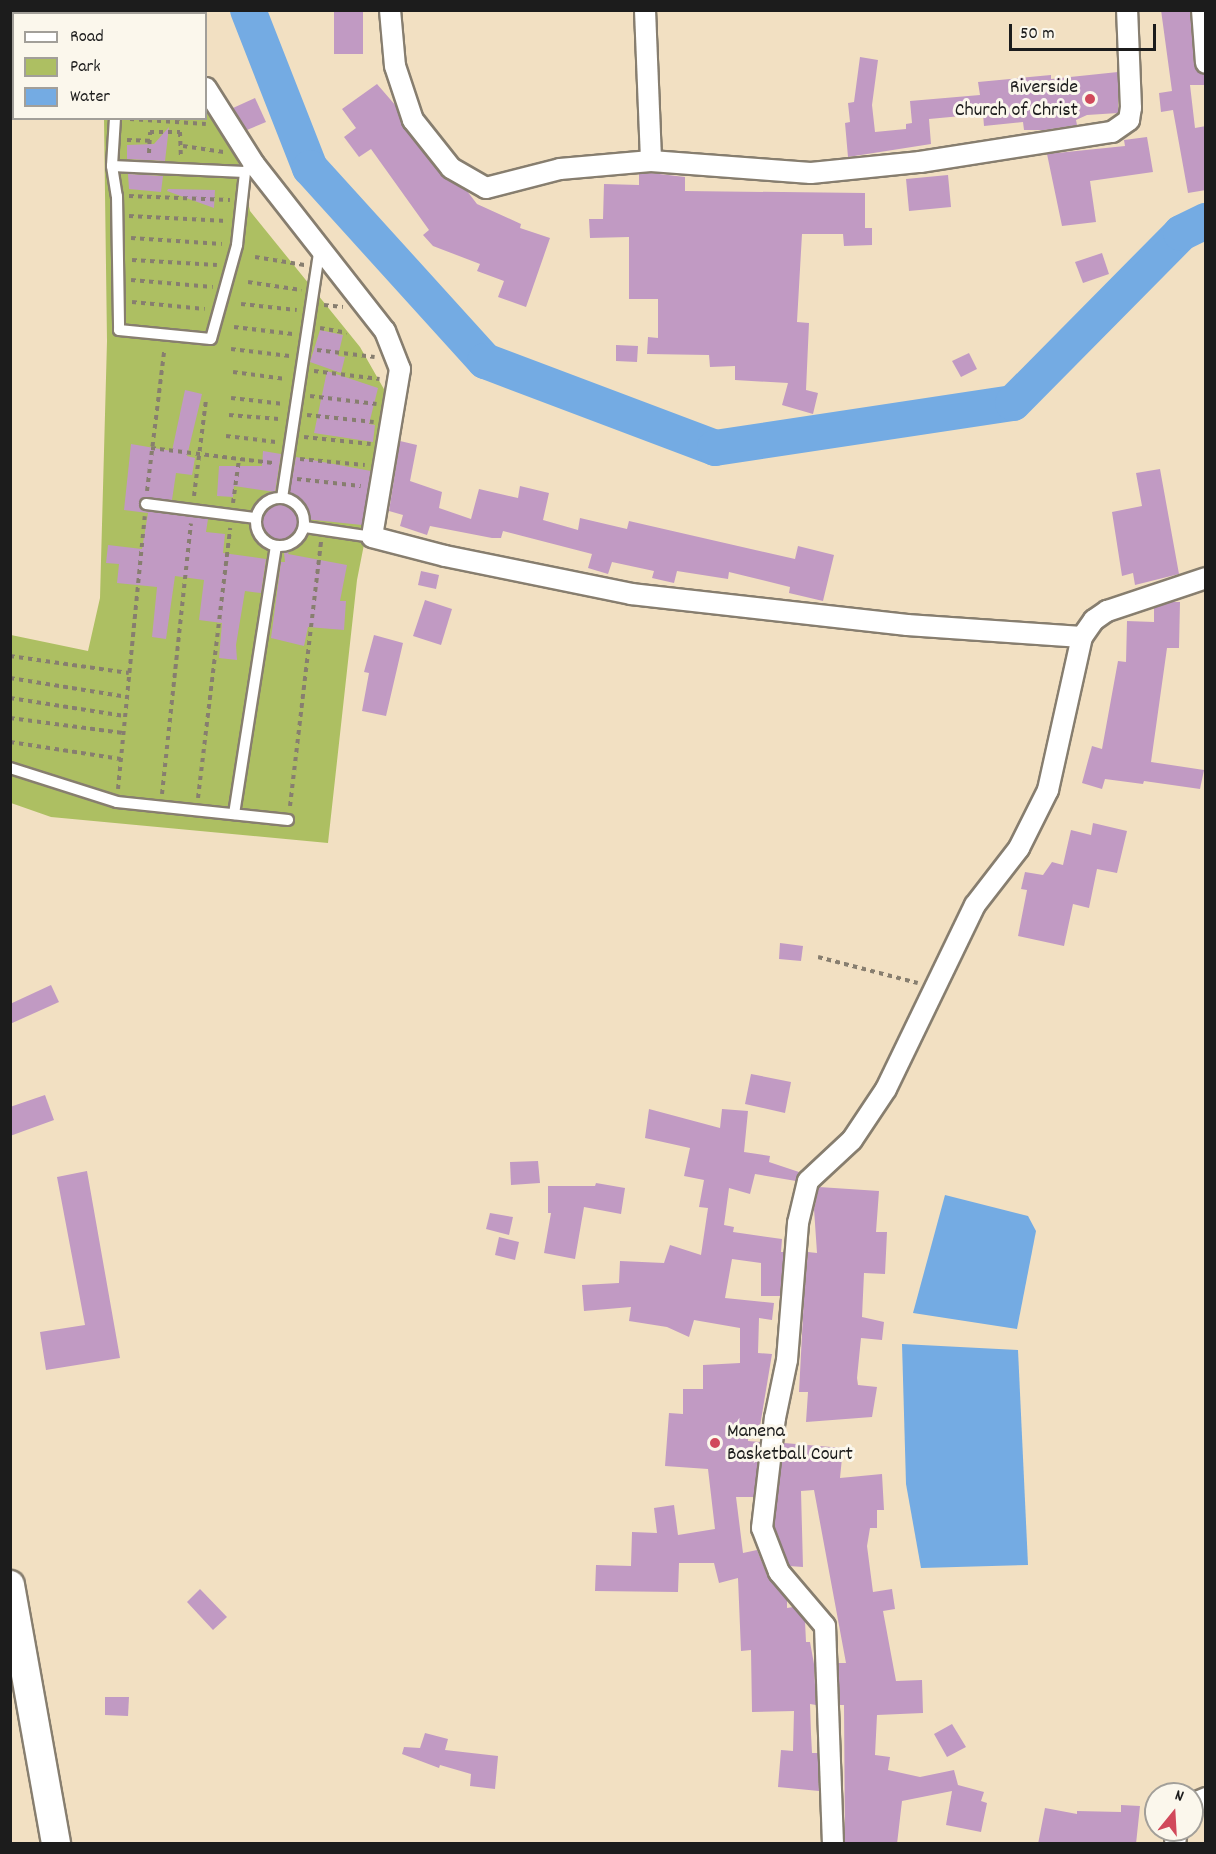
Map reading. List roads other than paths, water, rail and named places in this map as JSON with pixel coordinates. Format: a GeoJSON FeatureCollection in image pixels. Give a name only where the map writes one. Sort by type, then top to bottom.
{"type":"FeatureCollection","features":[{"type":"Feature","properties":{"kind":"street"},"geometry":{"type":"LineString","coordinates":[[390,10],[395,66],[413,120],[451,168],[486,188],[560,169],[651,161],[811,173],[920,162],[1112,132],[1128,120],[1131,108],[1127,10]]}},
{"type":"Feature","properties":{"kind":"street"},"geometry":{"type":"LineString","coordinates":[[645,10],[651,161]]}},
{"type":"Feature","properties":{"kind":"street"},"geometry":{"type":"LineString","coordinates":[[1203,10],[1206,63]]}},
{"type":"Feature","properties":{"kind":"street"},"geometry":{"type":"LineString","coordinates":[[207,90],[250,168],[320,247],[385,331],[400,369],[372,537],[445,556],[631,594],[907,625],[1082,637]]}},
{"type":"Feature","properties":{"kind":"street"},"geometry":{"type":"LineString","coordinates":[[833,1844],[825,1626],[779,1572],[762,1528],[775,1418],[787,1360],[798,1223],[808,1180],[852,1140],[886,1089],[933,987],[975,905],[1019,848],[1048,790],[1082,637],[1094,620],[1107,611],[1206,578]]}},
{"type":"Feature","properties":{"kind":"street"},"geometry":{"type":"LineString","coordinates":[[10,1586],[56,1844]]}},
{"type":"Feature","properties":{"kind":"lane"},"geometry":{"type":"LineString","coordinates":[[112,166],[179,170],[250,168],[237,245],[222,287],[211,339],[119,330],[116,259],[117,196],[112,166],[111,140],[115,120]]}},
{"type":"Feature","properties":{"kind":"lane"},"geometry":{"type":"LineString","coordinates":[[282,498],[320,247]]}},
{"type":"Feature","properties":{"kind":"lane"},"geometry":{"type":"LineString","coordinates":[[282,498],[300,507],[305,527],[295,543],[276,547],[260,537],[256,518],[265,503],[282,498]]}},
{"type":"Feature","properties":{"kind":"lane"},"geometry":{"type":"LineString","coordinates":[[146,504],[256,518]]}},
{"type":"Feature","properties":{"kind":"lane"},"geometry":{"type":"LineString","coordinates":[[305,527],[372,537]]}},
{"type":"Feature","properties":{"kind":"lane"},"geometry":{"type":"LineString","coordinates":[[234,814],[276,547]]}},
{"type":"Feature","properties":{"kind":"lane"},"geometry":{"type":"LineString","coordinates":[[10,768],[117,802],[288,820]]}},
{"type":"Feature","properties":{"kind":"water"},"geometry":{"type":"Polygon","coordinates":[[[945,1195],[1028,1216],[1036,1231],[1017,1329],[913,1313],[945,1195]]]}},
{"type":"Feature","properties":{"kind":"water"},"geometry":{"type":"Polygon","coordinates":[[[902,1344],[1018,1350],[1028,1565],[921,1568],[906,1484],[902,1344]]]}},
{"type":"Feature","properties":{"kind":"waterway"},"geometry":{"type":"LineString","coordinates":[[248,10],[310,168],[485,361],[715,448],[1013,403],[1181,233],[1206,221]]}},
{"type":"Feature","properties":{"kind":"place","name":"Riverside Church of Christ"},"geometry":{"type":"Point","coordinates":[1090,99]}},
{"type":"Feature","properties":{"kind":"place","name":"Manena Basketball Court"},"geometry":{"type":"Point","coordinates":[715,1443]}}]}
